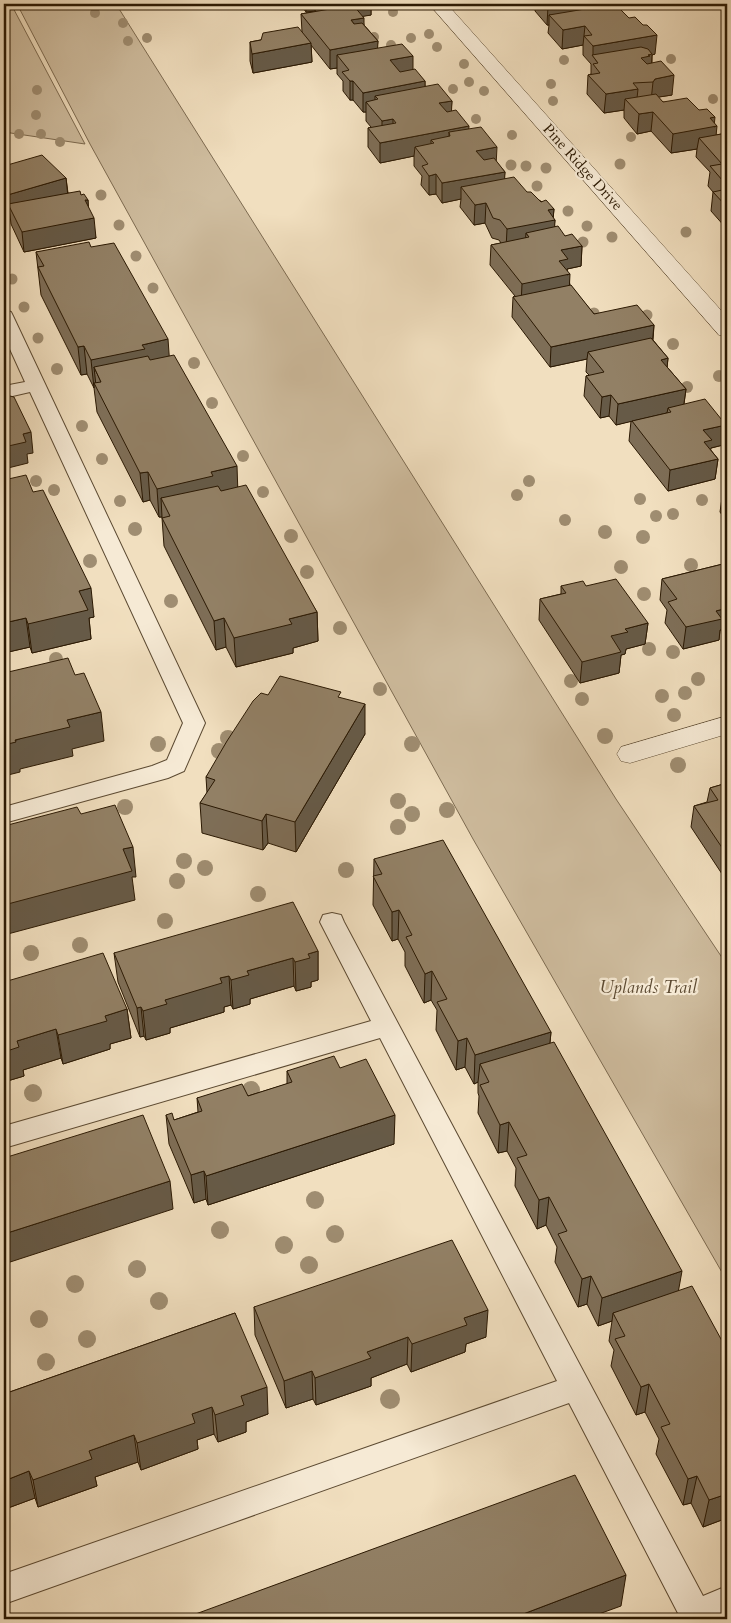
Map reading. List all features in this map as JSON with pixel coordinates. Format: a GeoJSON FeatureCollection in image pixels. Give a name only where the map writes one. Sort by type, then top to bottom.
{"type":"FeatureCollection","features":[{"type":"Feature","properties":{"kind":"street","name":"Pine Ridge Drive"},"geometry":{"type":"LineString","coordinates":[[438,4],[727,330]]}},
{"type":"Feature","properties":{"kind":"street"},"geometry":{"type":"LineString","coordinates":[[630,754],[727,725]]}},
{"type":"Feature","properties":{"kind":"lane"},"geometry":{"type":"LineString","coordinates":[[4,316],[194,722],[176,765],[160,772],[4,815]]}},
{"type":"Feature","properties":{"kind":"lane"},"geometry":{"type":"LineString","coordinates":[[4,392],[36,385]]}},
{"type":"Feature","properties":{"kind":"lane"},"geometry":{"type":"LineString","coordinates":[[332,922],[696,1615],[727,1601]]}},
{"type":"Feature","properties":{"kind":"lane"},"geometry":{"type":"LineString","coordinates":[[4,1137],[387,1026]]}},
{"type":"Feature","properties":{"kind":"lane"},"geometry":{"type":"LineString","coordinates":[[4,1589],[576,1387]]}},
{"type":"Feature","properties":{"kind":"green space"},"geometry":{"type":"Polygon","coordinates":[[[4,4],[11,4],[85,144],[4,132],[4,4]]]}},
{"type":"Feature","properties":{"kind":"green space","name":"Uplands Trail"},"geometry":{"type":"Polygon","coordinates":[[[17,4],[116,4],[616,799],[727,965],[727,1281],[473,839],[90,144],[17,4]]]}},
{"type":"Feature","properties":{"kind":"building"},"geometry":{"type":"Polygon","coordinates":[[[546,4],[563,4],[548,6],[546,4]]]}},
{"type":"Feature","properties":{"kind":"building"},"geometry":{"type":"Polygon","coordinates":[[[615,4],[629,18],[635,17],[657,35],[593,46],[584,36],[592,35],[585,26],[563,30],[549,15],[615,4]]]}},
{"type":"Feature","properties":{"kind":"building"},"geometry":{"type":"Polygon","coordinates":[[[353,5],[364,18],[351,20],[354,24],[362,23],[378,41],[330,50],[301,14],[353,5]]]}},
{"type":"Feature","properties":{"kind":"building"},"geometry":{"type":"Polygon","coordinates":[[[298,27],[311,43],[252,54],[250,42],[261,40],[263,33],[298,27]]]}},
{"type":"Feature","properties":{"kind":"building"},"geometry":{"type":"Polygon","coordinates":[[[402,44],[413,56],[390,60],[400,72],[415,69],[425,81],[363,93],[342,72],[349,70],[337,55],[402,44]]]}},
{"type":"Feature","properties":{"kind":"building"},"geometry":{"type":"Polygon","coordinates":[[[641,47],[648,49],[652,54],[641,58],[647,64],[661,61],[674,75],[655,79],[653,82],[633,83],[638,89],[606,94],[588,75],[600,73],[593,64],[598,63],[592,55],[641,47]]]}},
{"type":"Feature","properties":{"kind":"building"},"geometry":{"type":"Polygon","coordinates":[[[438,84],[452,101],[439,103],[447,112],[456,110],[469,126],[380,143],[368,128],[396,123],[393,119],[382,121],[366,102],[378,99],[375,96],[438,84]]]}},
{"type":"Feature","properties":{"kind":"building"},"geometry":{"type":"Polygon","coordinates":[[[656,94],[663,102],[687,98],[699,110],[707,109],[715,117],[710,118],[717,126],[673,134],[653,112],[639,114],[625,99],[656,94]]]}},
{"type":"Feature","properties":{"kind":"building"},"geometry":{"type":"Polygon","coordinates":[[[481,127],[497,147],[476,151],[484,160],[494,158],[505,172],[442,183],[436,174],[429,176],[422,166],[428,164],[415,147],[434,143],[431,140],[450,136],[449,132],[481,127]]]}},
{"type":"Feature","properties":{"kind":"building"},"geometry":{"type":"Polygon","coordinates":[[[727,133],[727,180],[723,181],[710,166],[722,164],[699,138],[727,133]]]}},
{"type":"Feature","properties":{"kind":"building"},"geometry":{"type":"Polygon","coordinates":[[[42,155],[66,178],[4,196],[4,166],[42,155]]]}},
{"type":"Feature","properties":{"kind":"building"},"geometry":{"type":"Polygon","coordinates":[[[514,177],[527,192],[531,192],[541,202],[546,200],[554,209],[548,210],[555,220],[507,229],[500,220],[493,218],[486,203],[475,205],[461,187],[514,177]]]}},
{"type":"Feature","properties":{"kind":"building"},"geometry":{"type":"Polygon","coordinates":[[[727,189],[727,207],[713,192],[727,189]]]}},
{"type":"Feature","properties":{"kind":"building"},"geometry":{"type":"Polygon","coordinates":[[[80,191],[81,195],[84,194],[88,200],[85,200],[94,218],[22,232],[8,204],[80,191]]]}},
{"type":"Feature","properties":{"kind":"building"},"geometry":{"type":"Polygon","coordinates":[[[558,226],[565,236],[572,234],[582,246],[561,250],[568,259],[559,261],[570,274],[522,284],[491,245],[529,237],[526,233],[558,226]]]}},
{"type":"Feature","properties":{"kind":"building"},"geometry":{"type":"Polygon","coordinates":[[[89,242],[91,247],[114,243],[168,339],[142,345],[145,349],[91,360],[84,346],[78,347],[38,267],[44,266],[36,252],[89,242]]]}},
{"type":"Feature","properties":{"kind":"building"},"geometry":{"type":"Polygon","coordinates":[[[571,285],[594,314],[637,305],[654,325],[551,347],[513,297],[571,285]]]}},
{"type":"Feature","properties":{"kind":"building"},"geometry":{"type":"Polygon","coordinates":[[[651,338],[668,358],[661,360],[686,389],[618,404],[611,395],[602,397],[586,376],[604,372],[588,352],[651,338]]]}},
{"type":"Feature","properties":{"kind":"building"},"geometry":{"type":"Polygon","coordinates":[[[174,355],[237,466],[211,472],[213,476],[157,489],[148,472],[140,473],[94,383],[101,382],[94,367],[148,356],[150,360],[174,355]]]}},
{"type":"Feature","properties":{"kind":"building"},"geometry":{"type":"Polygon","coordinates":[[[4,397],[14,397],[31,432],[23,434],[26,442],[4,447],[4,397]]]}},
{"type":"Feature","properties":{"kind":"building"},"geometry":{"type":"Polygon","coordinates":[[[705,399],[726,425],[703,430],[712,440],[704,442],[718,459],[670,470],[632,421],[671,412],[668,408],[705,399]]]}},
{"type":"Feature","properties":{"kind":"building"},"geometry":{"type":"Polygon","coordinates":[[[26,475],[33,492],[43,490],[91,588],[79,591],[88,610],[28,624],[26,618],[4,623],[4,480],[26,475]]]}},
{"type":"Feature","properties":{"kind":"building"},"geometry":{"type":"Polygon","coordinates":[[[246,485],[317,612],[289,619],[292,624],[234,638],[224,618],[214,621],[162,518],[170,516],[161,498],[218,486],[221,491],[246,485]]]}},
{"type":"Feature","properties":{"kind":"building"},"geometry":{"type":"Polygon","coordinates":[[[727,563],[727,608],[716,611],[722,619],[686,627],[668,602],[677,599],[662,579],[727,563]]]}},
{"type":"Feature","properties":{"kind":"building"},"geometry":{"type":"Polygon","coordinates":[[[616,579],[648,623],[625,629],[628,632],[611,636],[621,652],[582,662],[540,599],[566,593],[561,586],[583,581],[586,586],[616,579]]]}},
{"type":"Feature","properties":{"kind":"building"},"geometry":{"type":"Polygon","coordinates":[[[68,658],[75,675],[84,673],[101,712],[67,720],[70,727],[15,740],[16,742],[4,745],[4,673],[68,658]]]}},
{"type":"Feature","properties":{"kind":"building"},"geometry":{"type":"Polygon","coordinates":[[[280,676],[341,692],[338,697],[365,704],[295,822],[266,814],[262,821],[200,803],[215,780],[206,777],[227,741],[253,701],[261,693],[268,695],[280,676]]]}},
{"type":"Feature","properties":{"kind":"building"},"geometry":{"type":"Polygon","coordinates":[[[727,783],[727,855],[694,806],[718,800],[710,788],[727,783]]]}},
{"type":"Feature","properties":{"kind":"building"},"geometry":{"type":"Polygon","coordinates":[[[115,805],[133,847],[123,849],[132,871],[4,905],[4,826],[77,807],[81,814],[115,805]]]}},
{"type":"Feature","properties":{"kind":"building"},"geometry":{"type":"Polygon","coordinates":[[[443,840],[551,1032],[475,1055],[467,1038],[458,1041],[437,1002],[447,999],[432,971],[425,974],[406,937],[412,935],[399,910],[392,912],[373,876],[382,874],[374,859],[443,840]]]}},
{"type":"Feature","properties":{"kind":"building"},"geometry":{"type":"Polygon","coordinates":[[[293,902],[318,951],[308,954],[310,958],[295,962],[293,958],[247,971],[249,975],[231,980],[229,976],[220,978],[222,983],[165,1000],[167,1004],[143,1011],[141,1007],[137,1008],[114,953],[293,902]]]}},
{"type":"Feature","properties":{"kind":"building"},"geometry":{"type":"Polygon","coordinates":[[[103,953],[127,1009],[105,1016],[107,1021],[58,1035],[56,1029],[17,1041],[19,1047],[4,1052],[4,982],[103,953]]]}},
{"type":"Feature","properties":{"kind":"building"},"geometry":{"type":"Polygon","coordinates":[[[554,1042],[682,1271],[602,1298],[591,1276],[582,1279],[558,1234],[567,1231],[549,1197],[539,1200],[517,1158],[527,1155],[509,1122],[500,1125],[480,1085],[489,1082],[480,1064],[554,1042]]]}},
{"type":"Feature","properties":{"kind":"building"},"geometry":{"type":"Polygon","coordinates":[[[334,1056],[340,1068],[366,1059],[395,1115],[206,1176],[204,1171],[191,1175],[166,1115],[172,1113],[174,1120],[202,1111],[197,1098],[242,1084],[248,1096],[292,1082],[287,1071],[334,1056]]]}},
{"type":"Feature","properties":{"kind":"building"},"geometry":{"type":"Polygon","coordinates":[[[143,1115],[170,1181],[4,1234],[4,1158],[143,1115]]]}},
{"type":"Feature","properties":{"kind":"building"},"geometry":{"type":"Polygon","coordinates":[[[452,1240],[488,1310],[464,1318],[467,1325],[412,1344],[408,1337],[367,1352],[371,1358],[315,1378],[312,1371],[284,1381],[254,1307],[452,1240]]]}},
{"type":"Feature","properties":{"kind":"building"},"geometry":{"type":"Polygon","coordinates":[[[692,1286],[727,1350],[727,1494],[709,1500],[697,1476],[688,1479],[661,1427],[670,1424],[649,1384],[641,1387],[615,1339],[625,1336],[613,1313],[692,1286]]]}},
{"type":"Feature","properties":{"kind":"building"},"geometry":{"type":"Polygon","coordinates":[[[235,1313],[267,1387],[241,1396],[244,1405],[215,1415],[212,1407],[192,1414],[195,1423],[137,1443],[134,1435],[89,1451],[92,1459],[33,1480],[29,1471],[4,1481],[4,1394],[235,1313]]]}},
{"type":"Feature","properties":{"kind":"building"},"geometry":{"type":"Polygon","coordinates":[[[575,1475],[626,1575],[510,1619],[182,1619],[575,1475]]]}}]}
